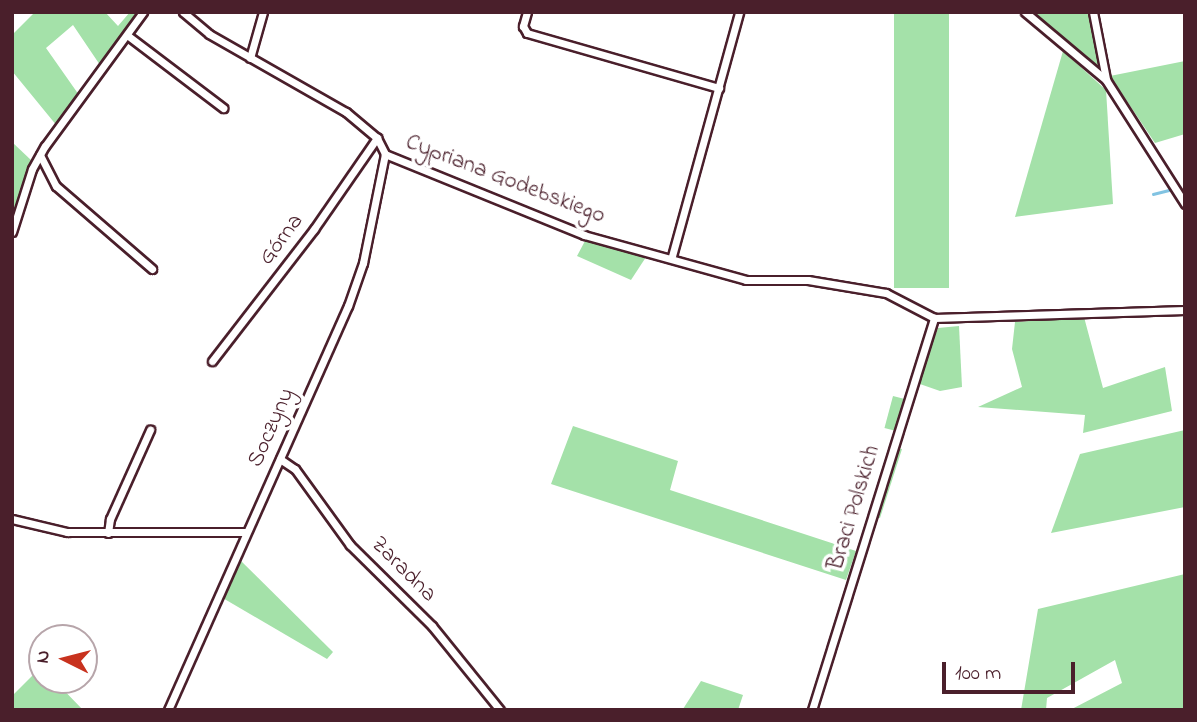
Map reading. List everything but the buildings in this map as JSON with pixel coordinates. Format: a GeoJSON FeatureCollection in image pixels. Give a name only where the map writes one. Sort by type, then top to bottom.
{"type":"FeatureCollection","features":[{"type":"Feature","properties":{"kind":"street"},"geometry":{"type":"LineString","coordinates":[[12,232],[40,155],[143,12]]}},
{"type":"Feature","properties":{"kind":"street"},"geometry":{"type":"LineString","coordinates":[[183,12],[250,58],[337,106],[377,138],[385,154]]}},
{"type":"Feature","properties":{"kind":"street"},"geometry":{"type":"LineString","coordinates":[[250,58],[263,12]]}},
{"type":"Feature","properties":{"kind":"street"},"geometry":{"type":"LineString","coordinates":[[527,12],[523,26],[527,33],[719,88]]}},
{"type":"Feature","properties":{"kind":"street"},"geometry":{"type":"LineString","coordinates":[[672,256],[739,12]]}},
{"type":"Feature","properties":{"kind":"street"},"geometry":{"type":"LineString","coordinates":[[1025,12],[1107,80],[1185,204]]}},
{"type":"Feature","properties":{"kind":"street"},"geometry":{"type":"LineString","coordinates":[[1093,12],[1107,80]]}},
{"type":"Feature","properties":{"kind":"street"},"geometry":{"type":"LineString","coordinates":[[127,35],[223,108]]}},
{"type":"Feature","properties":{"kind":"street","name":"Górna"},"geometry":{"type":"LineString","coordinates":[[212,361],[314,229],[377,138]]}},
{"type":"Feature","properties":{"kind":"street","name":"Cypriana Godebskiego"},"geometry":{"type":"LineString","coordinates":[[385,154],[584,235],[672,256],[704,270],[746,280],[808,281],[877,291],[934,318],[1185,310]]}},
{"type":"Feature","properties":{"kind":"street","name":"Soczyny"},"geometry":{"type":"LineString","coordinates":[[168,710],[280,459],[363,263],[385,154]]}},
{"type":"Feature","properties":{"kind":"street"},"geometry":{"type":"LineString","coordinates":[[40,155],[56,186],[152,269]]}},
{"type":"Feature","properties":{"kind":"street","name":"Braci Polskich"},"geometry":{"type":"LineString","coordinates":[[812,710],[934,318]]}},
{"type":"Feature","properties":{"kind":"street"},"geometry":{"type":"LineString","coordinates":[[108,533],[110,519],[150,430]]}},
{"type":"Feature","properties":{"kind":"street","name":"Zaradna"},"geometry":{"type":"LineString","coordinates":[[280,459],[295,469],[350,545],[432,626],[500,710]]}},
{"type":"Feature","properties":{"kind":"street"},"geometry":{"type":"LineString","coordinates":[[12,519],[67,532],[246,532]]}},
{"type":"Feature","properties":{"kind":"green space"},"geometry":{"type":"Polygon","coordinates":[[[35,12],[105,12],[118,26],[130,12],[139,12],[100,65],[73,25],[46,48],[79,95],[57,126],[12,71],[12,35],[35,12]]]}},
{"type":"Feature","properties":{"kind":"green space"},"geometry":{"type":"Polygon","coordinates":[[[894,12],[949,12],[949,288],[894,288],[894,12]]]}},
{"type":"Feature","properties":{"kind":"green space"},"geometry":{"type":"Polygon","coordinates":[[[1030,12],[1090,12],[1103,72],[1030,12]]]}},
{"type":"Feature","properties":{"kind":"green space"},"geometry":{"type":"Polygon","coordinates":[[[1063,51],[1106,90],[1113,204],[1015,217],[1063,51]]]}},
{"type":"Feature","properties":{"kind":"green space"},"geometry":{"type":"Polygon","coordinates":[[[1185,61],[1185,134],[1155,143],[1110,76],[1185,61]]]}},
{"type":"Feature","properties":{"kind":"green space"},"geometry":{"type":"Polygon","coordinates":[[[12,142],[32,161],[12,222],[12,142]]]}},
{"type":"Feature","properties":{"kind":"green space"},"geometry":{"type":"Polygon","coordinates":[[[585,241],[648,254],[631,280],[577,256],[585,241]]]}},
{"type":"Feature","properties":{"kind":"green space"},"geometry":{"type":"Polygon","coordinates":[[[1084,317],[1103,388],[1165,367],[1172,411],[1083,433],[1085,415],[978,407],[1022,387],[1012,349],[1015,322],[1084,317]]]}},
{"type":"Feature","properties":{"kind":"green space"},"geometry":{"type":"Polygon","coordinates":[[[959,326],[962,387],[940,391],[917,383],[938,328],[959,326]]]}},
{"type":"Feature","properties":{"kind":"green space"},"geometry":{"type":"Polygon","coordinates":[[[893,396],[904,399],[895,431],[884,428],[893,396]]]}},
{"type":"Feature","properties":{"kind":"green space"},"geometry":{"type":"Polygon","coordinates":[[[573,426],[678,461],[670,490],[856,551],[846,580],[551,484],[573,426]]]}},
{"type":"Feature","properties":{"kind":"green space"},"geometry":{"type":"Polygon","coordinates":[[[1185,430],[1185,507],[1051,533],[1080,454],[1185,430]]]}},
{"type":"Feature","properties":{"kind":"green space"},"geometry":{"type":"Polygon","coordinates":[[[896,448],[902,449],[880,518],[875,517],[896,448]]]}},
{"type":"Feature","properties":{"kind":"green space"},"geometry":{"type":"Polygon","coordinates":[[[240,560],[333,652],[327,659],[221,597],[240,560]]]}},
{"type":"Feature","properties":{"kind":"green space"},"geometry":{"type":"Polygon","coordinates":[[[1185,574],[1185,710],[1070,710],[1122,683],[1115,660],[1047,698],[1046,710],[1021,710],[1038,609],[1185,574]]]}},
{"type":"Feature","properties":{"kind":"green space"},"geometry":{"type":"Polygon","coordinates":[[[28,680],[28,694],[68,694],[83,710],[12,710],[12,696],[28,680]]]}},
{"type":"Feature","properties":{"kind":"green space"},"geometry":{"type":"Polygon","coordinates":[[[701,681],[743,695],[738,710],[683,709],[701,681]]]}},
{"type":"Feature","properties":{"kind":"waterway"},"geometry":{"type":"LineString","coordinates":[[1153,194],[1169,190]]}}]}
